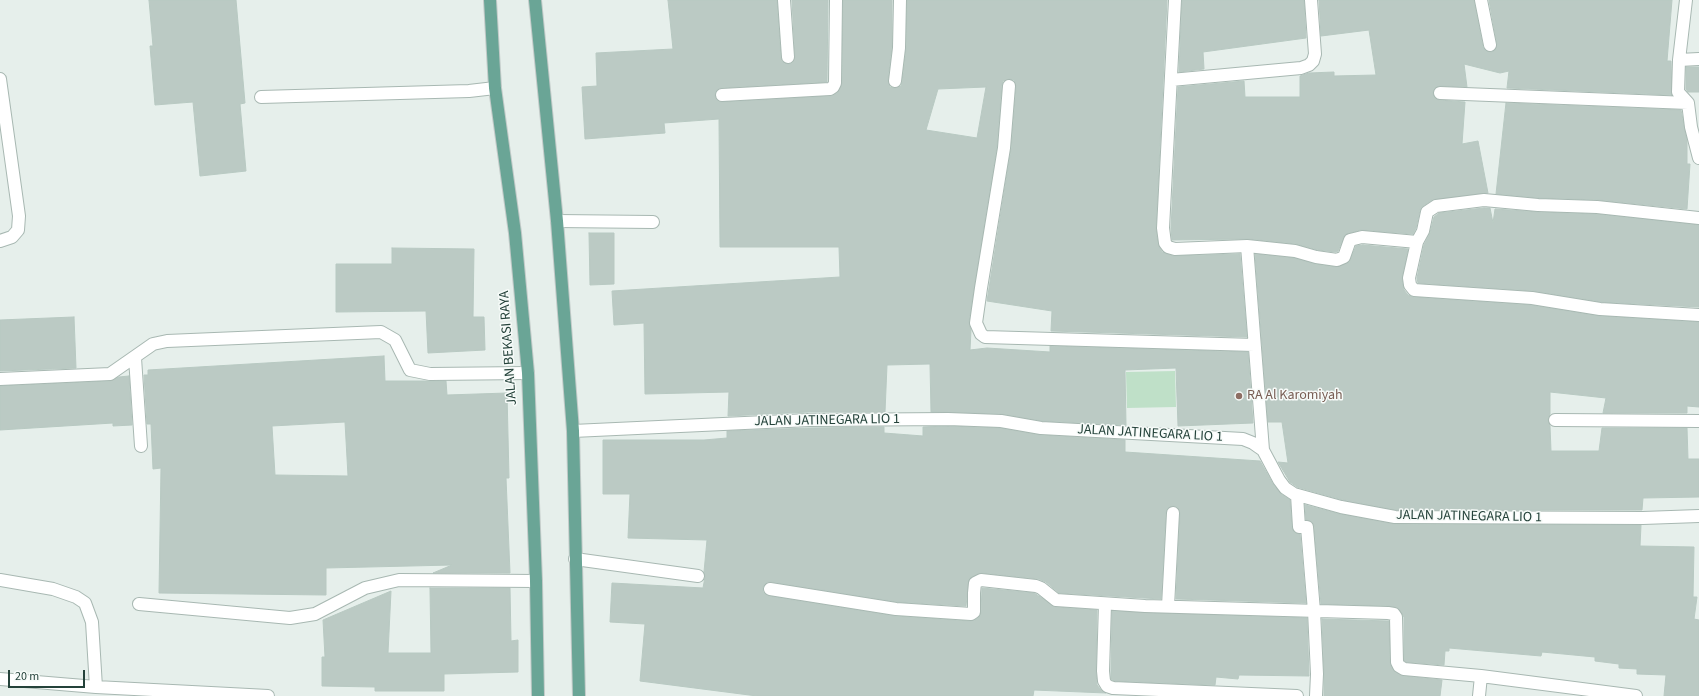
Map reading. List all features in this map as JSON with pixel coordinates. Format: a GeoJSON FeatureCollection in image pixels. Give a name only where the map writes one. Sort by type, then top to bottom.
{"type":"FeatureCollection","features":[{"type":"Feature","properties":{"kind":"main road","name":"JALAN BEKASI RAYA"},"geometry":{"type":"LineString","coordinates":[[490,0],[495,88],[515,233],[528,373],[536,581],[538,696]]}},
{"type":"Feature","properties":{"kind":"main road"},"geometry":{"type":"LineString","coordinates":[[535,0],[557,221],[572,431],[579,696]]}},
{"type":"Feature","properties":{"kind":"street"},"geometry":{"type":"LineString","coordinates":[[784,0],[788,57]]}},
{"type":"Feature","properties":{"kind":"street"},"geometry":{"type":"LineString","coordinates":[[722,95],[830,89],[833,87],[835,83],[836,0]]}},
{"type":"Feature","properties":{"kind":"street"},"geometry":{"type":"LineString","coordinates":[[895,81],[899,48],[900,0]]}},
{"type":"Feature","properties":{"kind":"street"},"geometry":{"type":"LineString","coordinates":[[1175,0],[1163,228],[1165,243],[1168,247],[1174,249],[1247,246],[1295,251],[1316,257],[1337,260],[1344,257],[1350,240],[1362,237],[1417,242]]}},
{"type":"Feature","properties":{"kind":"street"},"geometry":{"type":"LineString","coordinates":[[1171,80],[1301,68],[1309,65],[1313,61],[1315,54],[1311,0]]}},
{"type":"Feature","properties":{"kind":"street"},"geometry":{"type":"LineString","coordinates":[[1481,0],[1490,45]]}},
{"type":"Feature","properties":{"kind":"street"},"geometry":{"type":"LineString","coordinates":[[1686,0],[1679,60],[1678,92],[1688,103],[1691,126],[1699,158]]}},
{"type":"Feature","properties":{"kind":"street"},"geometry":{"type":"LineString","coordinates":[[1679,60],[1699,59]]}},
{"type":"Feature","properties":{"kind":"street"},"geometry":{"type":"LineString","coordinates":[[0,78],[19,216],[18,230],[12,237],[0,241]]}},
{"type":"Feature","properties":{"kind":"street"},"geometry":{"type":"LineString","coordinates":[[1009,86],[1004,148],[976,323],[981,334],[985,337],[1254,345]]}},
{"type":"Feature","properties":{"kind":"street"},"geometry":{"type":"LineString","coordinates":[[261,97],[469,91],[495,88]]}},
{"type":"Feature","properties":{"kind":"street"},"geometry":{"type":"LineString","coordinates":[[1440,93],[1688,103]]}},
{"type":"Feature","properties":{"kind":"street"},"geometry":{"type":"LineString","coordinates":[[1699,218],[1598,207],[1538,205],[1484,200],[1436,206],[1427,212],[1423,231],[1417,242],[1409,278],[1410,285],[1414,290],[1532,298],[1600,309],[1699,315]]}},
{"type":"Feature","properties":{"kind":"street"},"geometry":{"type":"LineString","coordinates":[[557,221],[653,222]]}},
{"type":"Feature","properties":{"kind":"street"},"geometry":{"type":"LineString","coordinates":[[1247,246],[1263,450]]}},
{"type":"Feature","properties":{"kind":"street"},"geometry":{"type":"LineString","coordinates":[[0,379],[110,374],[135,358],[144,349],[153,344],[167,341],[381,332],[394,340],[410,370],[444,375],[528,373]]}},
{"type":"Feature","properties":{"kind":"street"},"geometry":{"type":"LineString","coordinates":[[135,358],[141,446]]}},
{"type":"Feature","properties":{"kind":"street","name":"JALAN JATINEGARA LIO 1"},"geometry":{"type":"LineString","coordinates":[[572,431],[809,420],[948,419],[1001,421],[1041,428],[1243,439],[1253,442],[1263,450],[1285,488],[1297,495],[1341,508],[1395,517],[1643,518],[1699,516]]}},
{"type":"Feature","properties":{"kind":"street"},"geometry":{"type":"LineString","coordinates":[[1555,420],[1699,421]]}},
{"type":"Feature","properties":{"kind":"street"},"geometry":{"type":"LineString","coordinates":[[1297,495],[1299,527],[1307,526],[1314,611],[1317,674],[1316,696]]}},
{"type":"Feature","properties":{"kind":"street"},"geometry":{"type":"LineString","coordinates":[[1168,606],[1173,513]]}},
{"type":"Feature","properties":{"kind":"street"},"geometry":{"type":"LineString","coordinates":[[575,559],[698,576]]}},
{"type":"Feature","properties":{"kind":"street"},"geometry":{"type":"LineString","coordinates":[[0,580],[53,589],[76,597],[85,604],[92,622],[96,687]]}},
{"type":"Feature","properties":{"kind":"street"},"geometry":{"type":"LineString","coordinates":[[138,604],[290,618],[315,614],[365,588],[399,580],[536,581]]}},
{"type":"Feature","properties":{"kind":"street"},"geometry":{"type":"LineString","coordinates":[[770,589],[896,609],[970,614],[974,612],[975,583],[981,580],[1036,586],[1041,588],[1056,600],[1105,604],[1394,614],[1397,620],[1398,662],[1404,669],[1481,676],[1636,696]]}},
{"type":"Feature","properties":{"kind":"street"},"geometry":{"type":"LineString","coordinates":[[1105,604],[1103,671],[1104,681],[1107,686],[1113,688],[1298,696]]}},
{"type":"Feature","properties":{"kind":"street"},"geometry":{"type":"LineString","coordinates":[[1479,696],[1481,676]]}},
{"type":"Feature","properties":{"kind":"street"},"geometry":{"type":"LineString","coordinates":[[0,679],[96,687],[268,696]]}},
{"type":"Feature","properties":{"kind":"green space"},"geometry":{"type":"Polygon","coordinates":[[[1175,371],[1176,407],[1127,408],[1126,372],[1175,371]]]}},
{"type":"Feature","properties":{"kind":"building"},"geometry":{"type":"Polygon","coordinates":[[[149,0],[236,0],[245,103],[240,104],[246,171],[200,176],[193,102],[155,105],[150,46],[153,46],[149,0]]]}},
{"type":"Feature","properties":{"kind":"building"},"geometry":{"type":"Polygon","coordinates":[[[668,0],[777,0],[781,58],[782,61],[788,64],[792,63],[795,57],[792,0],[828,0],[827,82],[721,88],[716,91],[715,96],[718,101],[722,102],[830,96],[837,93],[842,83],[843,0],[892,0],[892,47],[888,80],[890,87],[894,88],[901,86],[902,82],[906,48],[907,0],[1167,0],[1156,228],[1158,244],[1162,252],[1173,256],[1240,254],[1247,337],[1051,331],[1052,311],[987,301],[1011,149],[1016,87],[1014,80],[1009,79],[1003,81],[1002,85],[997,147],[969,322],[971,330],[970,350],[987,348],[1050,352],[1050,346],[1248,352],[1253,423],[1178,426],[1176,368],[1125,370],[1126,425],[1042,421],[1001,414],[931,412],[930,364],[887,365],[885,412],[809,412],[728,416],[729,392],[645,394],[644,323],[614,325],[612,291],[840,277],[839,247],[720,247],[719,119],[664,123],[665,133],[585,139],[582,87],[597,86],[596,53],[673,49],[668,0]],[[986,87],[938,89],[926,130],[977,138],[986,87]]]}},
{"type":"Feature","properties":{"kind":"building"},"geometry":{"type":"Polygon","coordinates":[[[1182,0],[1304,0],[1306,38],[1203,52],[1204,69],[1179,72],[1182,0]]]}},
{"type":"Feature","properties":{"kind":"building"},"geometry":{"type":"Polygon","coordinates":[[[1319,0],[1474,0],[1483,47],[1485,50],[1491,52],[1495,50],[1497,44],[1489,0],[1672,0],[1667,61],[1671,61],[1672,95],[1507,88],[1509,71],[1500,73],[1464,64],[1467,87],[1440,86],[1434,89],[1433,93],[1434,97],[1439,100],[1465,102],[1462,144],[1478,141],[1488,193],[1432,200],[1420,210],[1413,234],[1360,230],[1345,235],[1338,251],[1336,252],[1318,250],[1296,244],[1248,239],[1172,240],[1171,228],[1178,87],[1244,81],[1245,97],[1300,97],[1300,76],[1309,73],[1334,72],[1334,76],[1376,75],[1369,30],[1321,36],[1319,0]]]}},
{"type":"Feature","properties":{"kind":"building"},"geometry":{"type":"Polygon","coordinates":[[[1686,67],[1699,67],[1699,92],[1688,92],[1686,89],[1686,67]]]}},
{"type":"Feature","properties":{"kind":"building"},"geometry":{"type":"Polygon","coordinates":[[[1506,103],[1681,110],[1687,140],[1687,164],[1690,164],[1687,209],[1598,200],[1538,198],[1496,194],[1506,103]]]}},
{"type":"Feature","properties":{"kind":"building"},"geometry":{"type":"Polygon","coordinates":[[[1490,208],[1493,223],[1495,209],[1596,214],[1699,225],[1699,307],[1601,302],[1533,291],[1418,283],[1417,278],[1424,245],[1430,233],[1434,217],[1439,213],[1490,208]]]}},
{"type":"Feature","properties":{"kind":"building"},"geometry":{"type":"Polygon","coordinates":[[[589,233],[614,233],[614,284],[590,285],[589,233]]]}},
{"type":"Feature","properties":{"kind":"building"},"geometry":{"type":"Polygon","coordinates":[[[1363,245],[1408,249],[1402,279],[1404,290],[1408,295],[1413,297],[1531,305],[1600,316],[1699,322],[1699,407],[1687,406],[1687,413],[1603,413],[1606,398],[1550,392],[1550,414],[1548,420],[1550,426],[1551,451],[1599,451],[1602,428],[1687,428],[1688,459],[1699,459],[1699,497],[1643,498],[1642,510],[1396,510],[1343,500],[1297,487],[1290,482],[1278,462],[1288,463],[1282,422],[1268,422],[1255,254],[1294,258],[1315,264],[1336,267],[1349,262],[1356,246],[1363,245]]]}},
{"type":"Feature","properties":{"kind":"building"},"geometry":{"type":"Polygon","coordinates":[[[392,248],[474,249],[473,317],[484,317],[485,350],[428,353],[426,311],[336,312],[336,264],[392,264],[392,248]]]}},
{"type":"Feature","properties":{"kind":"building"},"geometry":{"type":"Polygon","coordinates":[[[74,317],[76,368],[0,371],[0,320],[74,317]]]}},
{"type":"Feature","properties":{"kind":"building"},"geometry":{"type":"Polygon","coordinates":[[[384,356],[385,381],[446,381],[447,395],[507,393],[509,478],[506,478],[510,573],[433,573],[452,565],[326,568],[326,595],[159,593],[161,468],[153,469],[151,424],[147,424],[144,375],[148,375],[148,370],[384,356]],[[345,422],[272,426],[275,475],[348,476],[345,422]]]}},
{"type":"Feature","properties":{"kind":"building"},"geometry":{"type":"Polygon","coordinates":[[[129,376],[132,425],[113,426],[113,423],[0,430],[0,386],[110,381],[119,377],[129,376]]]}},
{"type":"Feature","properties":{"kind":"building"},"geometry":{"type":"Polygon","coordinates":[[[948,426],[1000,428],[1041,435],[1125,440],[1125,452],[1260,461],[1273,484],[1281,494],[1290,500],[1292,528],[1295,533],[1300,534],[1306,603],[1176,599],[1180,513],[1177,507],[1173,506],[1167,509],[1166,513],[1161,599],[1059,593],[1046,582],[1039,579],[982,573],[969,579],[966,606],[897,602],[771,582],[767,582],[763,587],[763,592],[769,596],[895,616],[970,621],[975,620],[980,616],[981,612],[982,588],[1034,593],[1056,607],[1097,610],[1097,685],[1106,693],[1034,690],[1033,696],[757,696],[640,681],[645,624],[610,622],[612,583],[703,588],[707,540],[628,538],[630,494],[603,494],[603,440],[704,440],[727,438],[727,431],[884,427],[884,433],[923,436],[923,427],[948,426]]]}},
{"type":"Feature","properties":{"kind":"building"},"geometry":{"type":"Polygon","coordinates":[[[1305,505],[1340,514],[1395,524],[1641,525],[1640,546],[1694,547],[1693,597],[1697,597],[1694,619],[1699,620],[1699,696],[1664,696],[1666,675],[1637,674],[1637,669],[1619,668],[1619,664],[1595,661],[1595,657],[1542,652],[1541,656],[1449,648],[1449,651],[1445,651],[1444,665],[1406,662],[1404,660],[1404,617],[1398,608],[1388,606],[1321,604],[1314,526],[1311,521],[1306,520],[1305,505]]]}},
{"type":"Feature","properties":{"kind":"building"},"geometry":{"type":"Polygon","coordinates":[[[430,588],[510,588],[511,641],[518,640],[518,672],[444,674],[444,691],[375,691],[375,687],[322,686],[322,657],[325,657],[323,620],[391,591],[388,653],[431,653],[430,588]]]}},
{"type":"Feature","properties":{"kind":"building"},"geometry":{"type":"Polygon","coordinates":[[[1112,611],[1307,618],[1309,676],[1239,675],[1238,679],[1216,677],[1215,685],[1114,681],[1111,679],[1112,611]]]}},
{"type":"Feature","properties":{"kind":"building"},"geometry":{"type":"Polygon","coordinates":[[[1322,619],[1389,621],[1390,662],[1393,670],[1403,676],[1442,680],[1440,696],[1324,696],[1322,619]]]}},
{"type":"Feature","properties":{"kind":"place","name":"RA Al Karomiyah"},"geometry":{"type":"Point","coordinates":[1239,396]}}]}
